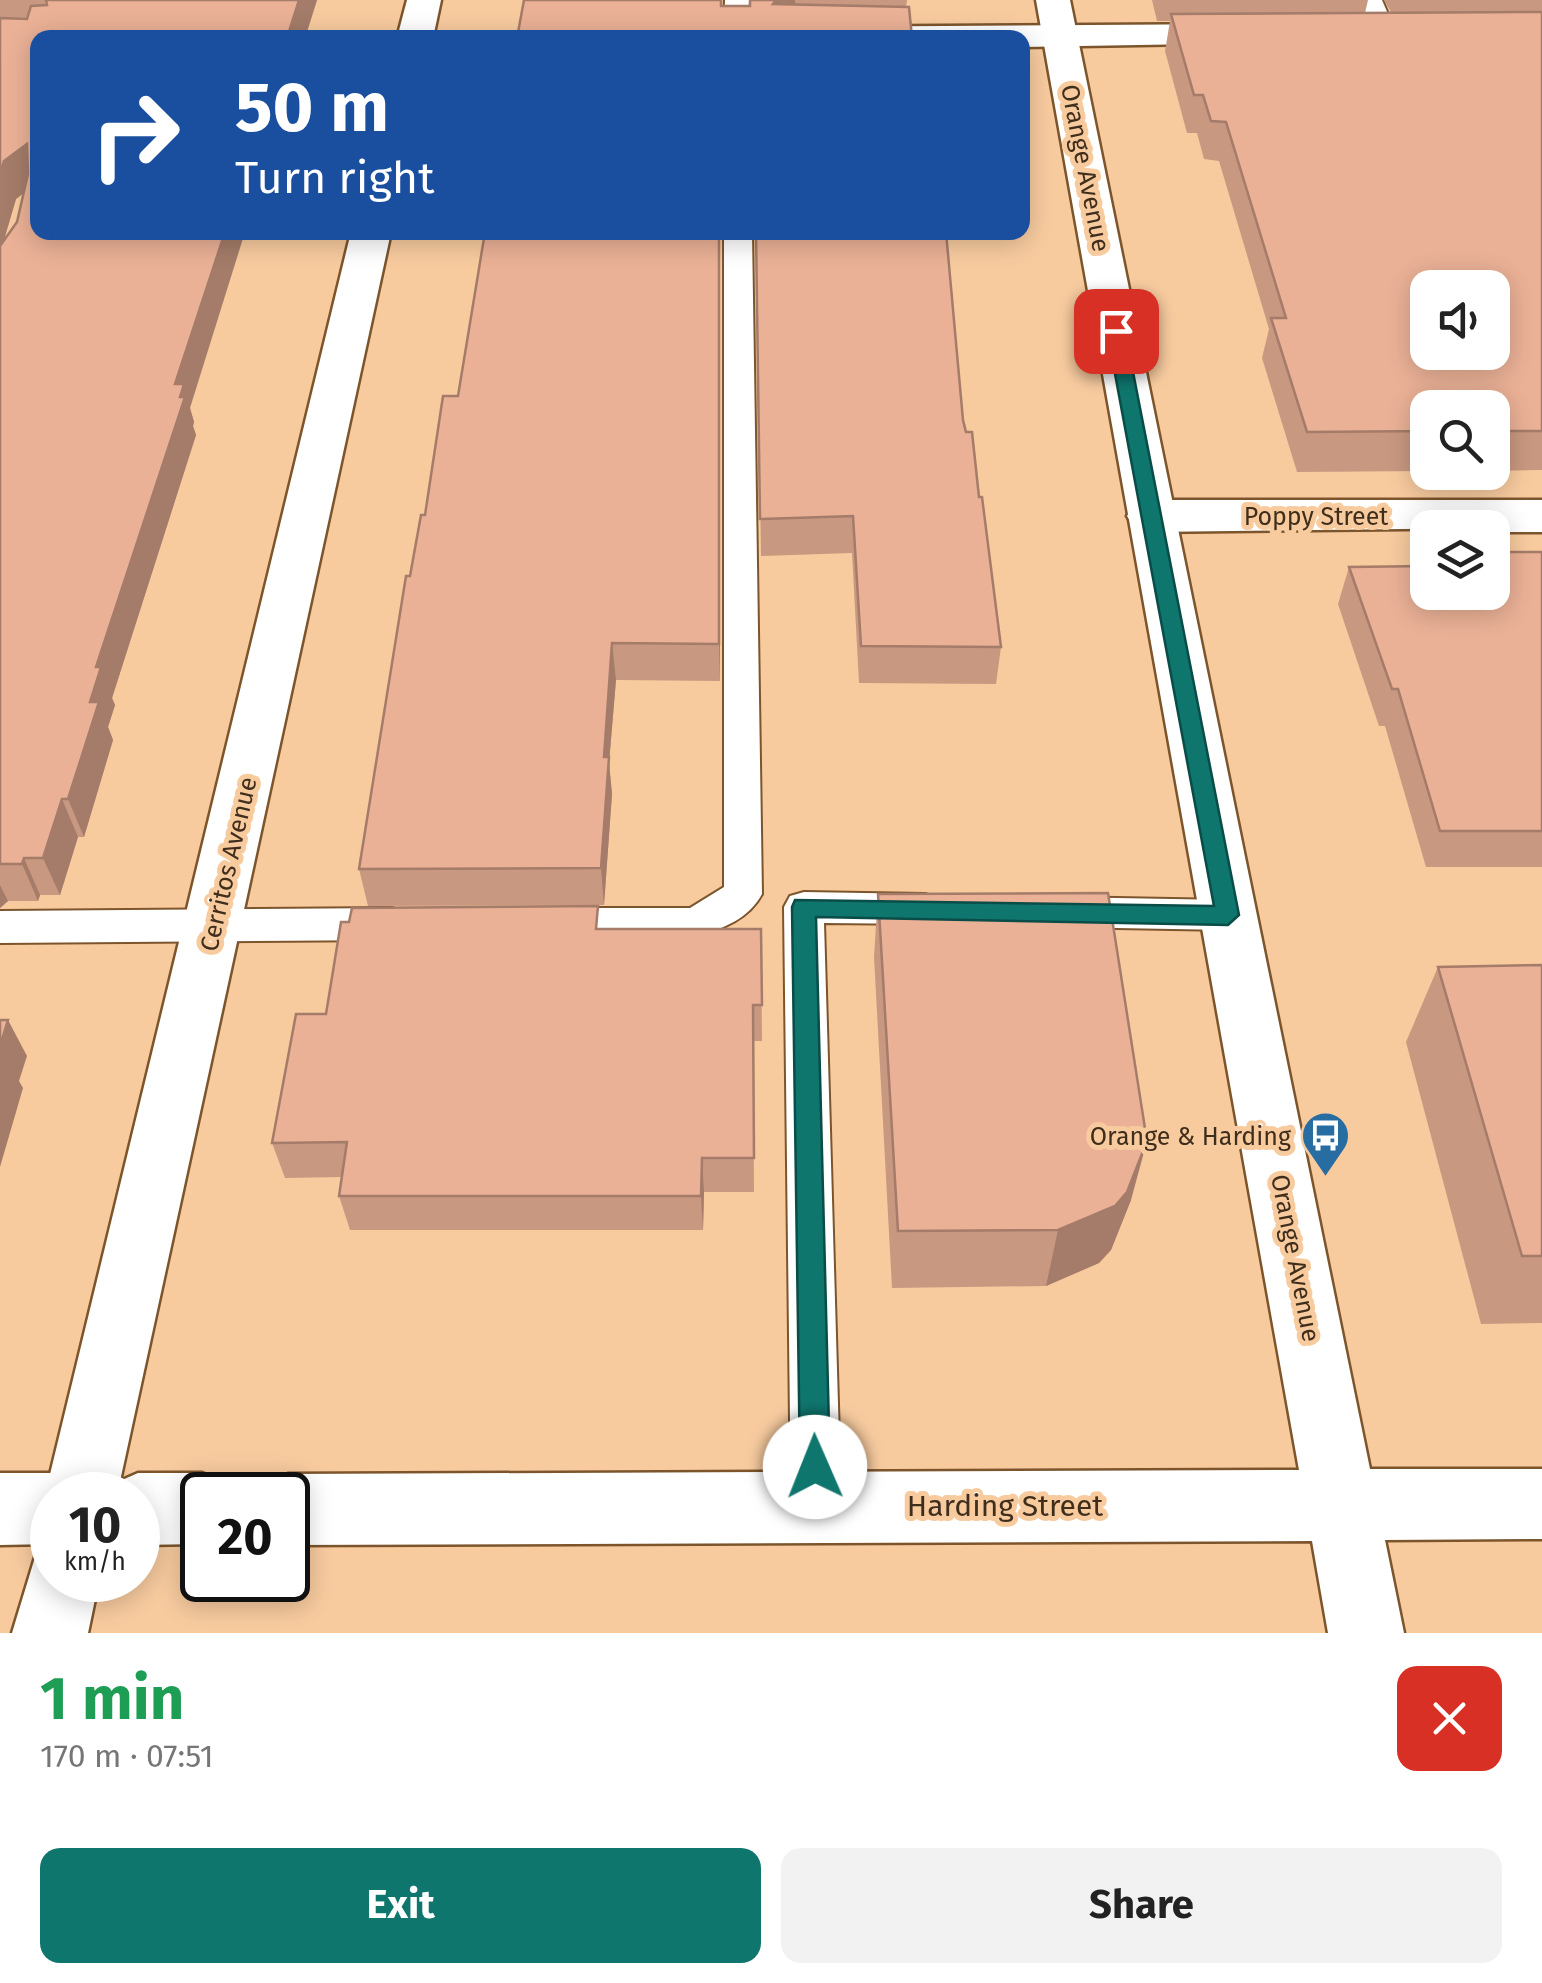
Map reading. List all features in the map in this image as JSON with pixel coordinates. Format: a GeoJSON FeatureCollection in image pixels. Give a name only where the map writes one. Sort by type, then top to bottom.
{"type":"FeatureCollection","features":[{"type":"Feature","properties":{"kind":"street"},"geometry":{"type":"LineString","coordinates":[[417,30],[424,0]]}},
{"type":"Feature","properties":{"kind":"street"},"geometry":{"type":"LineString","coordinates":[[900,30],[1057,18],[1270,35]]}},
{"type":"Feature","properties":{"kind":"street","name":"Orange Avenue"},"geometry":{"type":"LineString","coordinates":[[1057,18],[1366,1633]]}},
{"type":"Feature","properties":{"kind":"street"},"geometry":{"type":"LineString","coordinates":[[1346,35],[1424,35]]}},
{"type":"Feature","properties":{"kind":"street","name":"Cerritos Avenue"},"geometry":{"type":"LineString","coordinates":[[85,1472],[369,240]]}},
{"type":"Feature","properties":{"kind":"street","name":"Poppy Street"},"geometry":{"type":"LineString","coordinates":[[1150,516],[1542,516]]}},
{"type":"Feature","properties":{"kind":"street","name":"Harding Street"},"geometry":{"type":"LineString","coordinates":[[310,1510],[1542,1504]]}},
{"type":"Feature","properties":{"kind":"street"},"geometry":{"type":"LineString","coordinates":[[0,1509],[30,1509]]}},
{"type":"Feature","properties":{"kind":"street"},"geometry":{"type":"LineString","coordinates":[[50,1633],[57,1602]]}},
{"type":"Feature","properties":{"kind":"lane"},"geometry":{"type":"LineString","coordinates":[[736,0],[736,30]]}},
{"type":"Feature","properties":{"kind":"lane"},"geometry":{"type":"LineString","coordinates":[[1370,0],[1384,35]]}},
{"type":"Feature","properties":{"kind":"lane"},"geometry":{"type":"LineString","coordinates":[[503,924],[696,924],[743,894],[738,240]]}},
{"type":"Feature","properties":{"kind":"lane"},"geometry":{"type":"LineString","coordinates":[[816,1507],[804,907],[962,910]]}},
{"type":"Feature","properties":{"kind":"lane"},"geometry":{"type":"LineString","coordinates":[[1022,911],[1228,915]]}},
{"type":"Feature","properties":{"kind":"lane"},"geometry":{"type":"LineString","coordinates":[[0,927],[426,924]]}},
{"type":"Feature","properties":{"kind":"building"},"geometry":{"type":"Polygon","coordinates":[[[46,0],[299,0],[290,30],[30,30],[30,240],[222,240],[175,384],[184,384],[180,397],[185,397],[96,667],[101,667],[90,702],[99,702],[68,799],[62,799],[43,858],[24,858],[22,864],[0,864],[0,246],[17,222],[28,174],[27,144],[4,161],[0,174],[0,18],[27,19],[31,6],[47,5],[46,0]]]}},
{"type":"Feature","properties":{"kind":"building"},"geometry":{"type":"Polygon","coordinates":[[[524,0],[721,0],[721,6],[750,6],[750,0],[776,0],[773,4],[909,7],[911,30],[518,30],[524,0]]]}},
{"type":"Feature","properties":{"kind":"building"},"geometry":{"type":"Polygon","coordinates":[[[1542,12],[1542,431],[1510,431],[1510,390],[1410,390],[1410,431],[1307,432],[1271,318],[1286,318],[1226,122],[1211,121],[1203,95],[1194,95],[1171,14],[1542,12]]]}},
{"type":"Feature","properties":{"kind":"building"},"geometry":{"type":"Polygon","coordinates":[[[484,240],[719,240],[719,644],[612,643],[601,868],[359,869],[406,576],[410,576],[421,515],[425,515],[443,396],[458,396],[484,240]]]}},
{"type":"Feature","properties":{"kind":"building"},"geometry":{"type":"Polygon","coordinates":[[[756,240],[947,240],[963,420],[966,432],[972,432],[1001,647],[861,646],[853,516],[760,519],[756,240]]]}},
{"type":"Feature","properties":{"kind":"building"},"geometry":{"type":"Polygon","coordinates":[[[1510,552],[1542,552],[1542,831],[1440,831],[1398,689],[1392,689],[1349,567],[1410,566],[1410,610],[1510,610],[1510,552]]]}},
{"type":"Feature","properties":{"kind":"building"},"geometry":{"type":"Polygon","coordinates":[[[1108,893],[1147,1141],[1127,1192],[1115,1206],[1058,1230],[898,1231],[878,894],[1108,893]]]}},
{"type":"Feature","properties":{"kind":"building"},"geometry":{"type":"Polygon","coordinates":[[[598,906],[596,929],[761,929],[762,1005],[753,1005],[754,1158],[702,1158],[701,1196],[339,1196],[347,1142],[272,1143],[296,1014],[326,1014],[341,922],[349,922],[352,908],[598,906]]]}},
{"type":"Feature","properties":{"kind":"building"},"geometry":{"type":"Polygon","coordinates":[[[1542,965],[1542,1256],[1522,1256],[1438,967],[1542,965]]]}},
{"type":"Feature","properties":{"kind":"building"},"geometry":{"type":"Polygon","coordinates":[[[0,1020],[8,1020],[0,1046],[0,1020]]]}},
{"type":"Feature","properties":{"kind":"place","name":"Orange & Harding"},"geometry":{"type":"Point","coordinates":[1326,1178]}},
{"type":"Feature","properties":{"kind":"route"},"geometry":{"type":"LineString","coordinates":[[815,1467],[804,907],[1228,915],[1116,331]]}}]}
